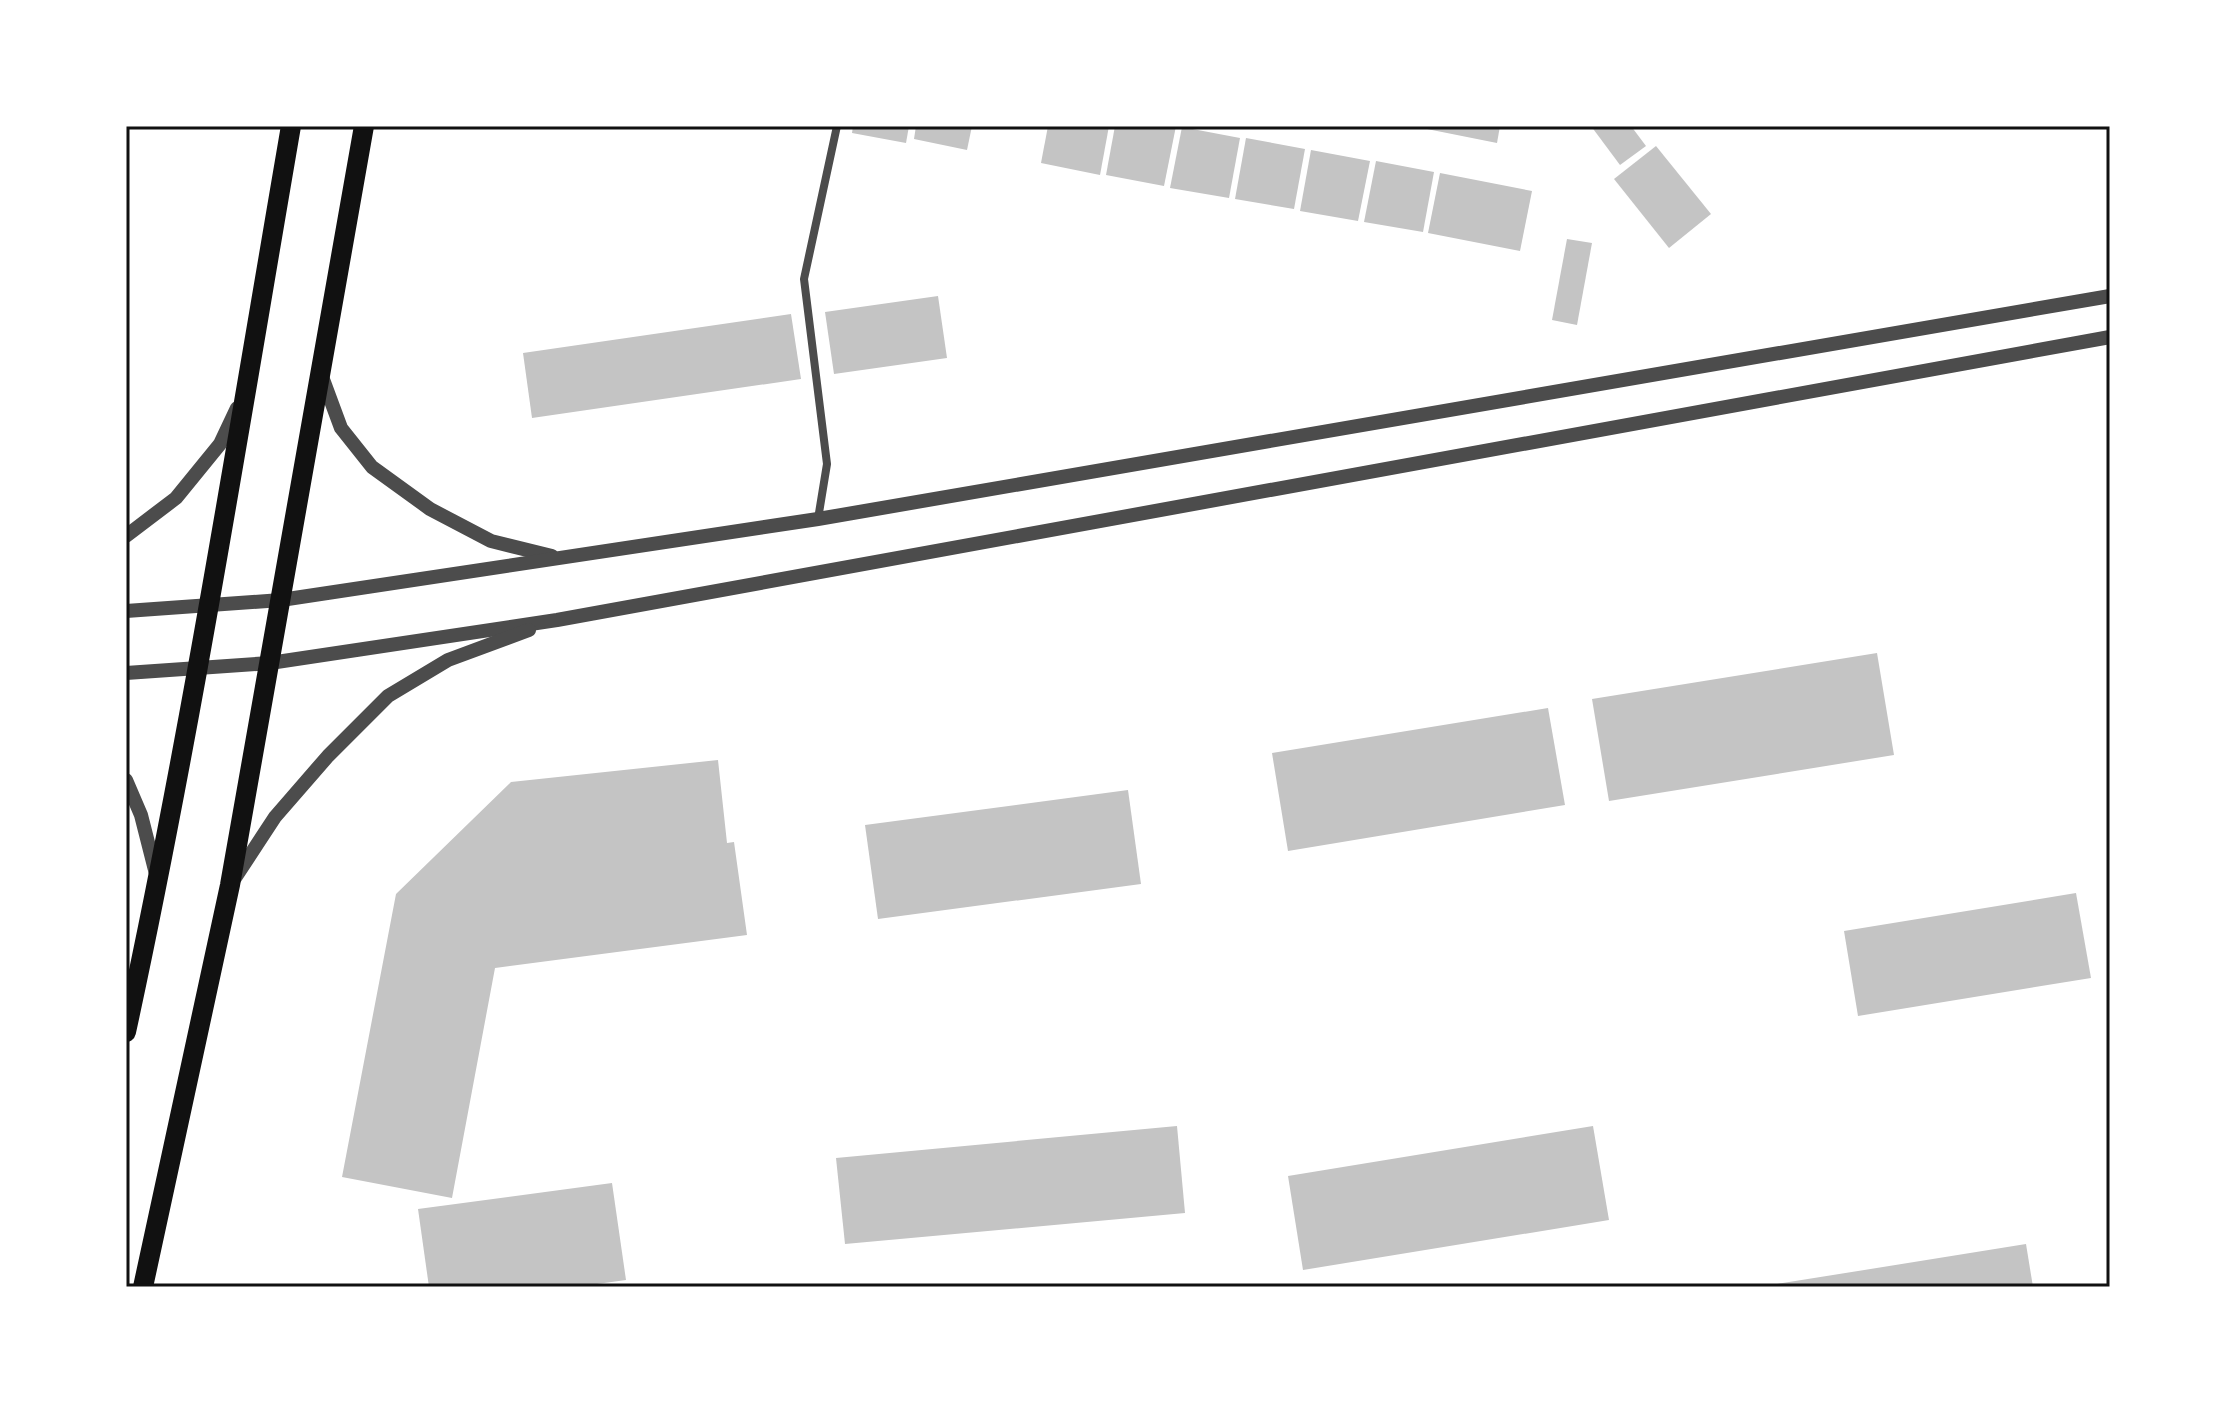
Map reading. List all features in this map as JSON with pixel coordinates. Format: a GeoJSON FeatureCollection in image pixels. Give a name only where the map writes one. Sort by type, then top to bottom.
{"type":"FeatureCollection","features":[{"type":"Feature","properties":{"kind":"main road"},"geometry":{"type":"LineString","coordinates":[[126,1032],[199,668],[291,126]]}},
{"type":"Feature","properties":{"kind":"main road"},"geometry":{"type":"LineString","coordinates":[[143,1287],[230,885],[364,126]]}},
{"type":"Feature","properties":{"kind":"street"},"geometry":{"type":"LineString","coordinates":[[818,519],[827,464],[804,279],[837,126]]}},
{"type":"Feature","properties":{"kind":"street"},"geometry":{"type":"LineString","coordinates":[[126,611],[281,600],[818,519],[2110,296]]}},
{"type":"Feature","properties":{"kind":"street"},"geometry":{"type":"LineString","coordinates":[[126,673],[270,663],[557,620],[2110,337]]}},
{"type":"Feature","properties":{"kind":"street"},"geometry":{"type":"LineString","coordinates":[[321,374],[341,428],[372,467],[430,509],[491,541],[560,558]]}},
{"type":"Feature","properties":{"kind":"street"},"geometry":{"type":"LineString","coordinates":[[126,536],[176,498],[220,444],[246,389]]}},
{"type":"Feature","properties":{"kind":"street"},"geometry":{"type":"LineString","coordinates":[[230,885],[275,817],[328,756],[388,696],[448,660],[557,620]]}},
{"type":"Feature","properties":{"kind":"street"},"geometry":{"type":"LineString","coordinates":[[126,780],[141,815],[158,884]]}},
{"type":"Feature","properties":{"kind":"building"},"geometry":{"type":"Polygon","coordinates":[[[853,126],[909,126],[906,143],[852,133],[853,126]]]}},
{"type":"Feature","properties":{"kind":"building"},"geometry":{"type":"Polygon","coordinates":[[[916,126],[972,126],[967,150],[914,139],[916,126]]]}},
{"type":"Feature","properties":{"kind":"building"},"geometry":{"type":"Polygon","coordinates":[[[1048,126],[1109,126],[1100,175],[1041,163],[1048,126]]]}},
{"type":"Feature","properties":{"kind":"building"},"geometry":{"type":"Polygon","coordinates":[[[1115,126],[1176,126],[1164,186],[1106,175],[1115,126]]]}},
{"type":"Feature","properties":{"kind":"building"},"geometry":{"type":"Polygon","coordinates":[[[1412,126],[1500,126],[1497,143],[1412,126]]]}},
{"type":"Feature","properties":{"kind":"building"},"geometry":{"type":"Polygon","coordinates":[[[1591,126],[1631,126],[1646,146],[1620,165],[1591,126]]]}},
{"type":"Feature","properties":{"kind":"building"},"geometry":{"type":"Polygon","coordinates":[[[1182,127],[1240,138],[1229,198],[1170,188],[1182,127]]]}},
{"type":"Feature","properties":{"kind":"building"},"geometry":{"type":"Polygon","coordinates":[[[1246,138],[1305,149],[1294,209],[1235,199],[1246,138]]]}},
{"type":"Feature","properties":{"kind":"building"},"geometry":{"type":"Polygon","coordinates":[[[1656,146],[1711,214],[1669,248],[1614,179],[1656,146]]]}},
{"type":"Feature","properties":{"kind":"building"},"geometry":{"type":"Polygon","coordinates":[[[1311,150],[1370,161],[1358,221],[1300,211],[1311,150]]]}},
{"type":"Feature","properties":{"kind":"building"},"geometry":{"type":"Polygon","coordinates":[[[1376,161],[1434,172],[1423,232],[1364,222],[1376,161]]]}},
{"type":"Feature","properties":{"kind":"building"},"geometry":{"type":"Polygon","coordinates":[[[1440,173],[1532,191],[1520,251],[1428,233],[1440,173]]]}},
{"type":"Feature","properties":{"kind":"building"},"geometry":{"type":"Polygon","coordinates":[[[1567,239],[1592,243],[1577,325],[1552,320],[1567,239]]]}},
{"type":"Feature","properties":{"kind":"building"},"geometry":{"type":"Polygon","coordinates":[[[938,296],[947,358],[834,374],[825,312],[938,296]]]}},
{"type":"Feature","properties":{"kind":"building"},"geometry":{"type":"Polygon","coordinates":[[[791,314],[801,379],[532,418],[523,353],[791,314]]]}},
{"type":"Feature","properties":{"kind":"building"},"geometry":{"type":"Polygon","coordinates":[[[1877,653],[1894,755],[1609,801],[1592,699],[1877,653]]]}},
{"type":"Feature","properties":{"kind":"building"},"geometry":{"type":"Polygon","coordinates":[[[1548,708],[1565,805],[1288,851],[1272,753],[1548,708]]]}},
{"type":"Feature","properties":{"kind":"building"},"geometry":{"type":"Polygon","coordinates":[[[718,760],[727,843],[734,842],[747,935],[495,968],[452,1198],[342,1177],[396,894],[511,782],[718,760]]]}},
{"type":"Feature","properties":{"kind":"building"},"geometry":{"type":"Polygon","coordinates":[[[1128,790],[1141,884],[878,919],[865,825],[1128,790]]]}},
{"type":"Feature","properties":{"kind":"building"},"geometry":{"type":"Polygon","coordinates":[[[2076,893],[2091,978],[1858,1016],[1844,931],[2076,893]]]}},
{"type":"Feature","properties":{"kind":"building"},"geometry":{"type":"Polygon","coordinates":[[[1177,1126],[1185,1213],[845,1244],[836,1158],[1177,1126]]]}},
{"type":"Feature","properties":{"kind":"building"},"geometry":{"type":"Polygon","coordinates":[[[1593,1126],[1609,1220],[1303,1270],[1288,1176],[1593,1126]]]}},
{"type":"Feature","properties":{"kind":"building"},"geometry":{"type":"Polygon","coordinates":[[[612,1183],[626,1280],[575,1287],[429,1287],[418,1209],[612,1183]]]}},
{"type":"Feature","properties":{"kind":"building"},"geometry":{"type":"Polygon","coordinates":[[[2026,1244],[2033,1287],[1771,1287],[1771,1285],[2026,1244]]]}}]}
